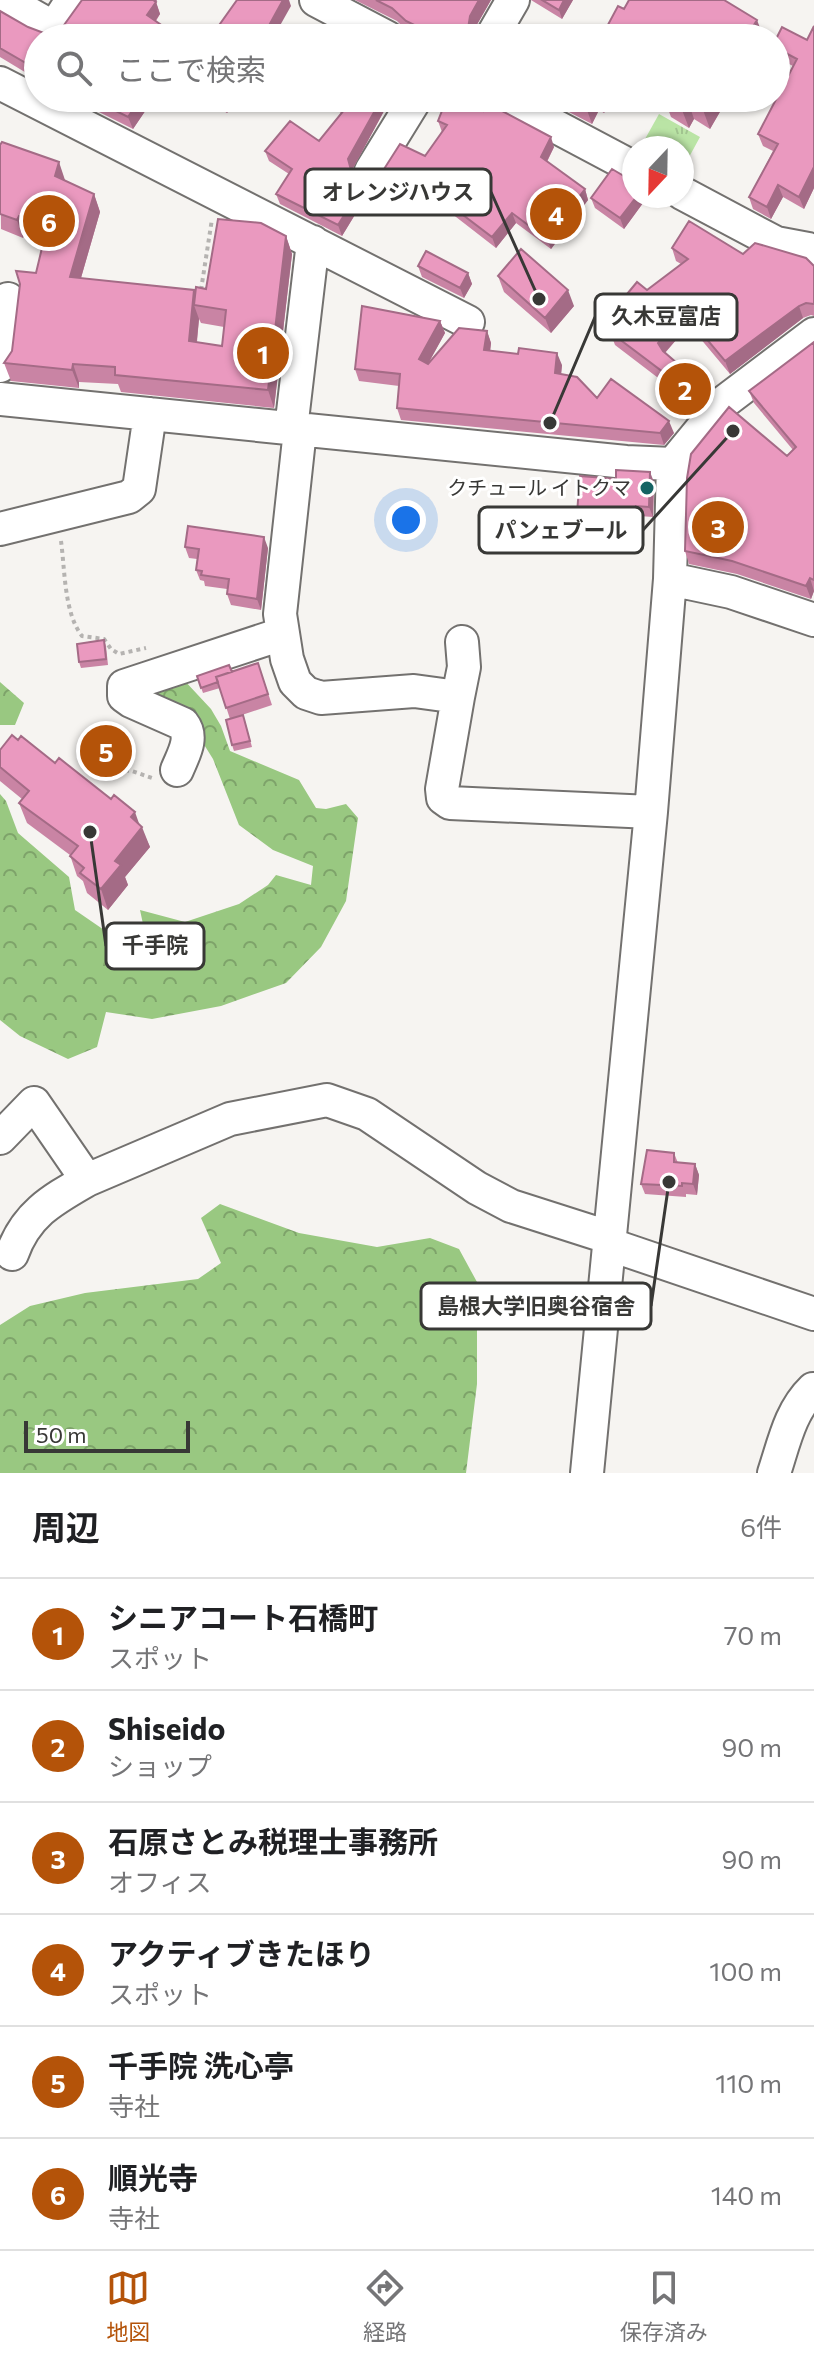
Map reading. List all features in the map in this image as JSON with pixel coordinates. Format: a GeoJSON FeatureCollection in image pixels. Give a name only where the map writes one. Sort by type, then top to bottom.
{"type":"FeatureCollection","features":[{"type":"Feature","properties":{"kind":"street"},"geometry":{"type":"LineString","coordinates":[[5,0],[47,24]]}},
{"type":"Feature","properties":{"kind":"street"},"geometry":{"type":"LineString","coordinates":[[57,24],[72,0]]}},
{"type":"Feature","properties":{"kind":"street"},"geometry":{"type":"LineString","coordinates":[[316,0],[361,24]]}},
{"type":"Feature","properties":{"kind":"street"},"geometry":{"type":"LineString","coordinates":[[499,24],[513,0]]}},
{"type":"Feature","properties":{"kind":"street"},"geometry":{"type":"LineString","coordinates":[[0,83],[24,95]]}},
{"type":"Feature","properties":{"kind":"street"},"geometry":{"type":"LineString","coordinates":[[57,112],[468,322]]}},
{"type":"Feature","properties":{"kind":"street"},"geometry":{"type":"LineString","coordinates":[[371,171],[407,112]]}},
{"type":"Feature","properties":{"kind":"street"},"geometry":{"type":"LineString","coordinates":[[528,112],[622,162]]}},
{"type":"Feature","properties":{"kind":"street"},"geometry":{"type":"LineString","coordinates":[[694,199],[776,243],[812,246]]}},
{"type":"Feature","properties":{"kind":"street"},"geometry":{"type":"LineString","coordinates":[[313,242],[280,614],[295,682],[314,697],[414,691],[458,697]]}},
{"type":"Feature","properties":{"kind":"street"},"geometry":{"type":"LineString","coordinates":[[0,366],[8,299]]}},
{"type":"Feature","properties":{"kind":"street"},"geometry":{"type":"LineString","coordinates":[[587,1473],[651,812],[670,579],[673,464],[724,402],[814,334]]}},
{"type":"Feature","properties":{"kind":"street"},"geometry":{"type":"LineString","coordinates":[[0,399],[673,464]]}},
{"type":"Feature","properties":{"kind":"street"},"geometry":{"type":"LineString","coordinates":[[0,529],[136,494],[150,414]]}},
{"type":"Feature","properties":{"kind":"street"},"geometry":{"type":"LineString","coordinates":[[670,579],[731,592],[814,620]]}},
{"type":"Feature","properties":{"kind":"street"},"geometry":{"type":"LineString","coordinates":[[177,770],[189,737],[187,729],[183,724],[124,696],[124,686],[282,634]]}},
{"type":"Feature","properties":{"kind":"street"},"geometry":{"type":"LineString","coordinates":[[462,642],[464,667],[442,789],[443,798],[450,803],[651,812]]}},
{"type":"Feature","properties":{"kind":"street"},"geometry":{"type":"LineString","coordinates":[[12,1254],[22,1229],[36,1213],[87,1180],[230,1119],[327,1100],[367,1114],[477,1188],[511,1206],[814,1314]]}},
{"type":"Feature","properties":{"kind":"street"},"geometry":{"type":"LineString","coordinates":[[0,1138],[34,1103],[87,1180]]}},
{"type":"Feature","properties":{"kind":"street"},"geometry":{"type":"LineString","coordinates":[[774,1473],[791,1422],[802,1399],[814,1388]]}},
{"type":"Feature","properties":{"kind":"path"},"geometry":{"type":"LineString","coordinates":[[200,298],[217,194]]}},
{"type":"Feature","properties":{"kind":"path"},"geometry":{"type":"LineString","coordinates":[[59,515],[67,586],[77,630],[89,639],[104,639],[119,654],[147,648]]}},
{"type":"Feature","properties":{"kind":"green space"},"geometry":{"type":"Polygon","coordinates":[[[659,114],[700,137],[694,148],[694,136],[647,136],[659,114]]]}},
{"type":"Feature","properties":{"kind":"green space"},"geometry":{"type":"Polygon","coordinates":[[[183,679],[211,709],[230,751],[299,780],[316,808],[346,804],[358,818],[346,901],[321,947],[286,983],[221,1006],[152,1019],[106,1012],[97,1047],[68,1059],[20,1036],[0,1020],[0,794],[6,801],[18,833],[69,877],[75,910],[107,932],[146,938],[140,910],[185,922],[239,904],[268,885],[276,875],[311,885],[313,866],[273,850],[239,825],[213,759],[193,727],[155,699],[153,692],[183,679]]]}},
{"type":"Feature","properties":{"kind":"green space"},"geometry":{"type":"Polygon","coordinates":[[[0,682],[24,703],[15,725],[0,725],[0,682]]]}},
{"type":"Feature","properties":{"kind":"green space"},"geometry":{"type":"Polygon","coordinates":[[[220,1204],[299,1233],[377,1247],[430,1238],[459,1249],[477,1282],[477,1384],[466,1473],[0,1473],[0,1325],[30,1306],[85,1293],[198,1279],[221,1263],[201,1218],[220,1204]]]}},
{"type":"Feature","properties":{"kind":"building"},"geometry":{"type":"Polygon","coordinates":[[[82,0],[153,0],[156,2],[147,15],[160,24],[65,24],[82,0]]]}},
{"type":"Feature","properties":{"kind":"building"},"geometry":{"type":"Polygon","coordinates":[[[237,0],[283,0],[270,24],[220,24],[237,0]]]}},
{"type":"Feature","properties":{"kind":"building"},"geometry":{"type":"Polygon","coordinates":[[[376,0],[479,0],[469,24],[412,24],[376,0]]]}},
{"type":"Feature","properties":{"kind":"building"},"geometry":{"type":"Polygon","coordinates":[[[542,0],[564,0],[559,10],[542,0]]]}},
{"type":"Feature","properties":{"kind":"building"},"geometry":{"type":"Polygon","coordinates":[[[629,0],[724,0],[757,20],[755,24],[608,24],[618,6],[624,9],[629,0]]]}},
{"type":"Feature","properties":{"kind":"building"},"geometry":{"type":"Polygon","coordinates":[[[0,11],[24,25],[24,62],[0,48],[0,11]]]}},
{"type":"Feature","properties":{"kind":"building"},"geometry":{"type":"Polygon","coordinates":[[[814,26],[814,167],[799,197],[778,185],[767,207],[749,197],[778,144],[758,134],[769,112],[790,112],[790,72],[797,59],[790,55],[790,31],[807,40],[814,26]]]}},
{"type":"Feature","properties":{"kind":"building"},"geometry":{"type":"Polygon","coordinates":[[[343,112],[374,112],[348,159],[351,170],[366,180],[338,225],[276,194],[292,169],[265,151],[290,121],[319,141],[343,112]]]}},
{"type":"Feature","properties":{"kind":"building"},"geometry":{"type":"Polygon","coordinates":[[[442,112],[504,112],[551,137],[541,157],[585,189],[547,239],[512,213],[492,237],[425,186],[422,189],[384,169],[400,144],[425,156],[447,125],[438,121],[442,112]]]}},
{"type":"Feature","properties":{"kind":"building"},"geometry":{"type":"Polygon","coordinates":[[[2,142],[59,162],[55,176],[94,194],[70,277],[194,290],[189,341],[222,346],[226,310],[194,305],[196,287],[206,289],[218,219],[261,223],[286,236],[268,390],[115,375],[115,367],[73,364],[72,370],[4,363],[12,351],[20,284],[16,271],[36,273],[47,227],[19,216],[17,220],[0,214],[2,142]]]}},
{"type":"Feature","properties":{"kind":"building"},"geometry":{"type":"Polygon","coordinates":[[[612,169],[622,175],[622,208],[628,208],[620,218],[591,198],[612,169]]]}},
{"type":"Feature","properties":{"kind":"building"},"geometry":{"type":"Polygon","coordinates":[[[689,221],[743,254],[755,243],[806,258],[814,266],[814,304],[799,306],[725,361],[684,312],[658,343],[692,376],[683,387],[610,332],[625,311],[618,305],[637,282],[647,290],[688,259],[672,248],[689,221]]]}},
{"type":"Feature","properties":{"kind":"building"},"geometry":{"type":"Polygon","coordinates":[[[521,249],[568,290],[545,318],[498,276],[521,249]]]}},
{"type":"Feature","properties":{"kind":"building"},"geometry":{"type":"Polygon","coordinates":[[[426,251],[468,273],[460,288],[418,266],[426,251]]]}},
{"type":"Feature","properties":{"kind":"building"},"geometry":{"type":"Polygon","coordinates":[[[362,306],[440,321],[419,359],[428,364],[459,328],[487,331],[484,350],[518,354],[519,348],[557,353],[555,373],[577,377],[597,398],[611,379],[669,421],[660,433],[397,408],[400,374],[355,369],[362,306]]]}},
{"type":"Feature","properties":{"kind":"building"},"geometry":{"type":"Polygon","coordinates":[[[814,342],[814,580],[810,578],[806,586],[732,561],[685,551],[687,478],[691,454],[729,407],[787,456],[796,447],[749,391],[814,342]]]}},
{"type":"Feature","properties":{"kind":"building"},"geometry":{"type":"Polygon","coordinates":[[[616,470],[650,472],[649,507],[636,506],[634,544],[609,543],[611,522],[599,522],[599,515],[577,513],[580,476],[616,479],[616,470]]]}},
{"type":"Feature","properties":{"kind":"building"},"geometry":{"type":"Polygon","coordinates":[[[188,526],[264,537],[257,599],[227,594],[229,579],[201,575],[202,571],[196,570],[199,549],[185,547],[188,526]]]}},
{"type":"Feature","properties":{"kind":"building"},"geometry":{"type":"Polygon","coordinates":[[[104,640],[106,659],[79,662],[77,644],[104,640]]]}},
{"type":"Feature","properties":{"kind":"building"},"geometry":{"type":"Polygon","coordinates":[[[258,663],[268,694],[226,708],[216,677],[258,663]]]}},
{"type":"Feature","properties":{"kind":"building"},"geometry":{"type":"Polygon","coordinates":[[[229,665],[232,672],[216,677],[218,682],[201,688],[197,676],[229,665]]]}},
{"type":"Feature","properties":{"kind":"building"},"geometry":{"type":"Polygon","coordinates":[[[243,715],[250,741],[232,745],[226,720],[243,715]]]}},
{"type":"Feature","properties":{"kind":"building"},"geometry":{"type":"Polygon","coordinates":[[[12,735],[18,740],[21,736],[55,763],[59,758],[111,799],[114,795],[135,812],[131,817],[142,827],[115,861],[121,865],[101,889],[80,873],[84,868],[70,856],[78,846],[19,803],[29,791],[0,767],[0,750],[12,735]]]}},
{"type":"Feature","properties":{"kind":"building"},"geometry":{"type":"Polygon","coordinates":[[[647,1150],[674,1153],[674,1162],[695,1164],[693,1184],[641,1184],[647,1150]]]}},
{"type":"Feature","properties":{"kind":"place","name":"アクティブきたほり"},"geometry":{"type":"Point","coordinates":[556,214]}},
{"type":"Feature","properties":{"kind":"place","name":"順光寺"},"geometry":{"type":"Point","coordinates":[49,221]}},
{"type":"Feature","properties":{"kind":"place","name":"オレンジハウス"},"geometry":{"type":"Point","coordinates":[539,299]}},
{"type":"Feature","properties":{"kind":"place","name":"シニアコート石橋町"},"geometry":{"type":"Point","coordinates":[263,353]}},
{"type":"Feature","properties":{"kind":"place","name":"Shiseido"},"geometry":{"type":"Point","coordinates":[685,389]}},
{"type":"Feature","properties":{"kind":"place","name":"久木豆富店"},"geometry":{"type":"Point","coordinates":[550,423]}},
{"type":"Feature","properties":{"kind":"place","name":"パンェブール"},"geometry":{"type":"Point","coordinates":[733,431]}},
{"type":"Feature","properties":{"kind":"place","name":"クチュール イトクマ"},"geometry":{"type":"Point","coordinates":[647,488]}},
{"type":"Feature","properties":{"kind":"place","name":"石原さとみ税理士事務所"},"geometry":{"type":"Point","coordinates":[718,527]}},
{"type":"Feature","properties":{"kind":"place","name":"千手院 洗心亭"},"geometry":{"type":"Point","coordinates":[106,751]}},
{"type":"Feature","properties":{"kind":"place","name":"千手院"},"geometry":{"type":"Point","coordinates":[90,832]}},
{"type":"Feature","properties":{"kind":"place","name":"島根大学旧奥谷宿舎"},"geometry":{"type":"Point","coordinates":[669,1182]}}]}
